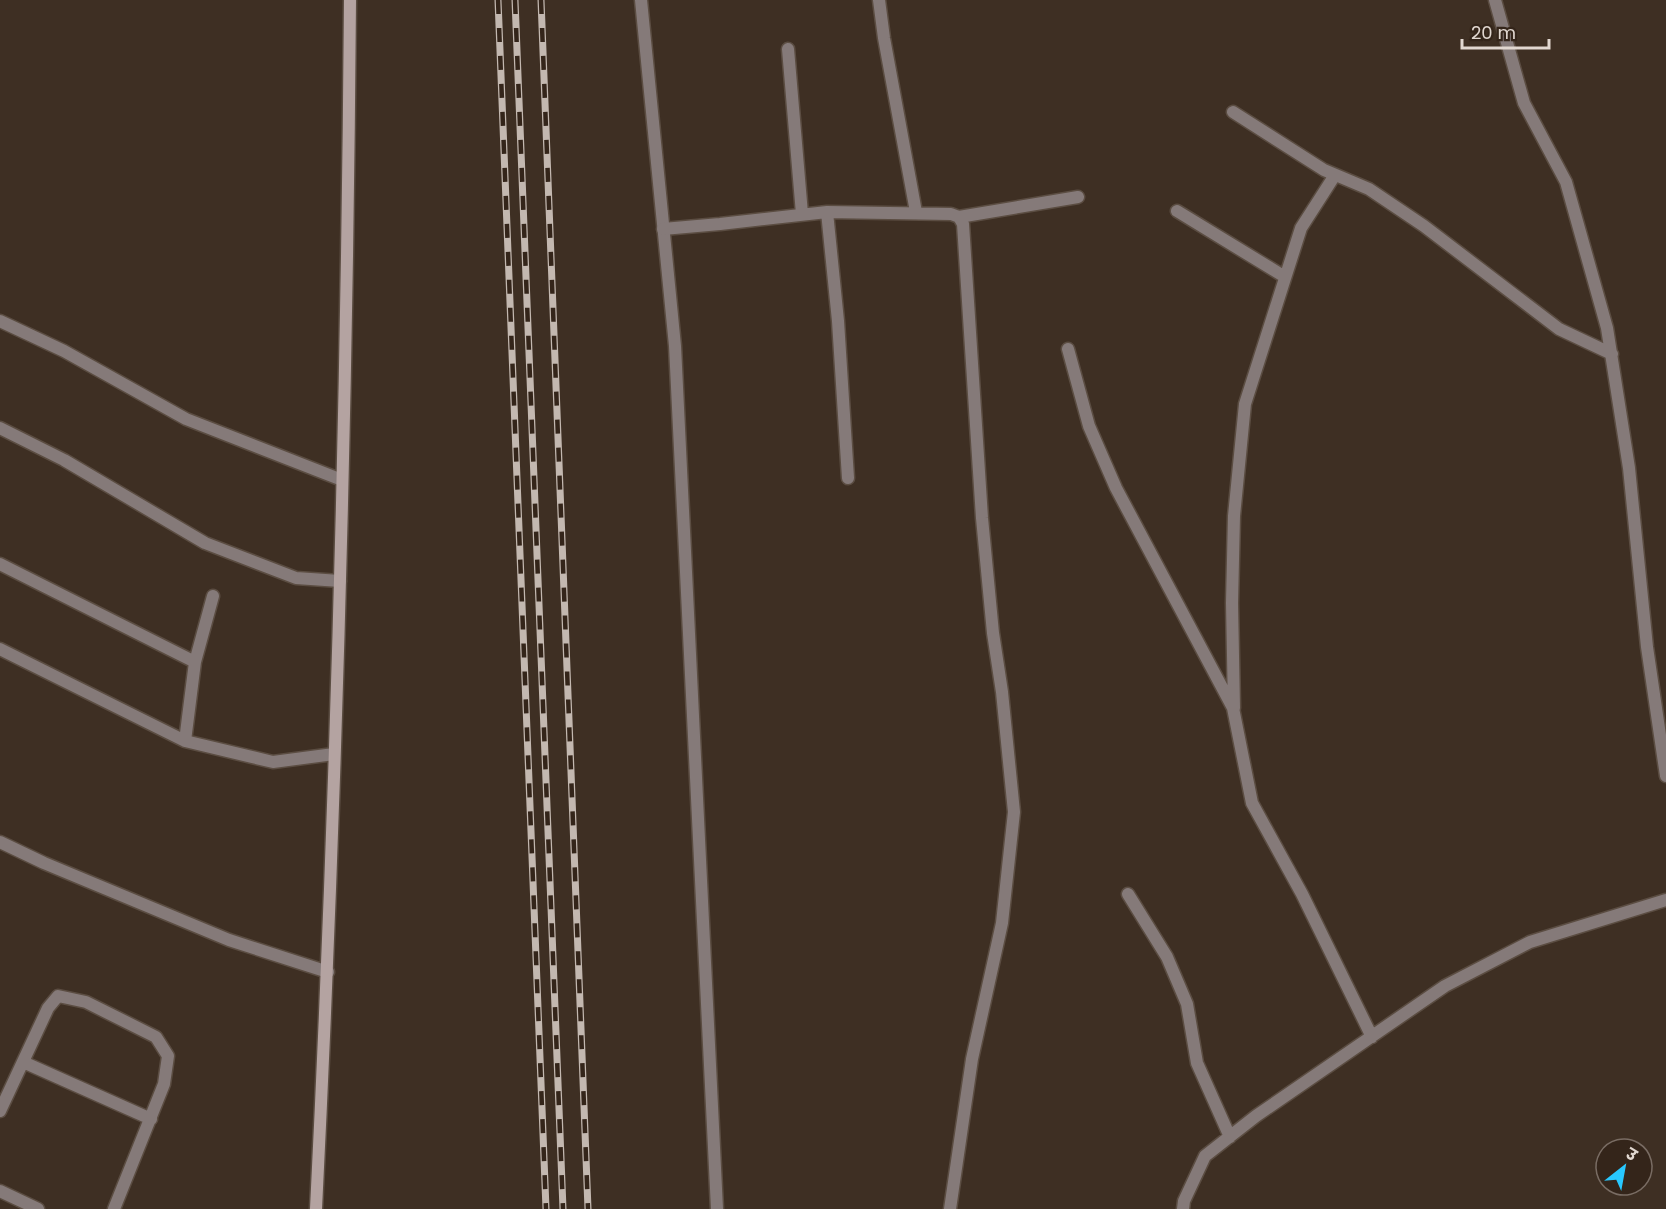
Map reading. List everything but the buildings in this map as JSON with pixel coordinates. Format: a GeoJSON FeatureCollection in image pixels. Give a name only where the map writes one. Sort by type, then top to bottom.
{"type":"FeatureCollection","features":[{"type":"Feature","properties":{"kind":"street"},"geometry":{"type":"LineString","coordinates":[[316,1209],[328,972],[348,308],[350,0]]}},
{"type":"Feature","properties":{"kind":"street"},"geometry":{"type":"LineString","coordinates":[[641,0],[675,346],[717,1209]]}},
{"type":"Feature","properties":{"kind":"street"},"geometry":{"type":"LineString","coordinates":[[879,0],[916,212]]}},
{"type":"Feature","properties":{"kind":"street"},"geometry":{"type":"LineString","coordinates":[[1495,0],[1524,103],[1566,182],[1607,328],[1629,468],[1647,647],[1666,776]]}},
{"type":"Feature","properties":{"kind":"street"},"geometry":{"type":"LineString","coordinates":[[788,50],[802,214]]}},
{"type":"Feature","properties":{"kind":"street"},"geometry":{"type":"LineString","coordinates":[[1233,112],[1335,175],[1369,189],[1424,226],[1559,329],[1612,354]]}},
{"type":"Feature","properties":{"kind":"street"},"geometry":{"type":"LineString","coordinates":[[1235,718],[1232,603],[1234,516],[1245,404],[1301,228],[1335,175]]}},
{"type":"Feature","properties":{"kind":"street"},"geometry":{"type":"LineString","coordinates":[[663,229],[827,212],[916,212],[951,214],[959,217],[1078,197]]}},
{"type":"Feature","properties":{"kind":"street"},"geometry":{"type":"LineString","coordinates":[[827,212],[838,321],[848,478]]}},
{"type":"Feature","properties":{"kind":"street"},"geometry":{"type":"LineString","coordinates":[[1177,212],[1285,277]]}},
{"type":"Feature","properties":{"kind":"street"},"geometry":{"type":"LineString","coordinates":[[950,1209],[972,1059],[1002,923],[1014,812],[982,518],[963,224],[959,217]]}},
{"type":"Feature","properties":{"kind":"street"},"geometry":{"type":"LineString","coordinates":[[0,321],[64,351],[186,419],[342,480]]}},
{"type":"Feature","properties":{"kind":"street"},"geometry":{"type":"LineString","coordinates":[[1068,349],[1089,426],[1116,488],[1233,708],[1252,803],[1302,894],[1372,1037]]}},
{"type":"Feature","properties":{"kind":"street"},"geometry":{"type":"LineString","coordinates":[[0,428],[64,460],[205,543],[296,578],[340,580]]}},
{"type":"Feature","properties":{"kind":"street"},"geometry":{"type":"LineString","coordinates":[[0,564],[195,662]]}},
{"type":"Feature","properties":{"kind":"street"},"geometry":{"type":"LineString","coordinates":[[185,741],[195,662],[213,596]]}},
{"type":"Feature","properties":{"kind":"street"},"geometry":{"type":"LineString","coordinates":[[0,649],[185,741],[273,762],[334,754]]}},
{"type":"Feature","properties":{"kind":"street"},"geometry":{"type":"LineString","coordinates":[[0,842],[44,864],[228,940],[328,972]]}},
{"type":"Feature","properties":{"kind":"street"},"geometry":{"type":"LineString","coordinates":[[1128,894],[1167,957],[1183,995],[1197,1063],[1230,1137]]}},
{"type":"Feature","properties":{"kind":"street"},"geometry":{"type":"LineString","coordinates":[[1183,1209],[1205,1156],[1256,1116],[1445,986],[1530,942],[1666,900]]}},
{"type":"Feature","properties":{"kind":"street"},"geometry":{"type":"LineString","coordinates":[[0,1111],[48,1008],[58,996],[86,1002],[156,1037],[168,1056],[164,1084],[114,1209]]}},
{"type":"Feature","properties":{"kind":"street"},"geometry":{"type":"LineString","coordinates":[[23,1062],[151,1119]]}},
{"type":"Feature","properties":{"kind":"street"},"geometry":{"type":"LineString","coordinates":[[0,1191],[38,1209]]}},
{"type":"Feature","properties":{"kind":"railway"},"geometry":{"type":"LineString","coordinates":[[498,0],[546,1209]]}},
{"type":"Feature","properties":{"kind":"railway"},"geometry":{"type":"LineString","coordinates":[[515,0],[563,1209]]}},
{"type":"Feature","properties":{"kind":"railway"},"geometry":{"type":"LineString","coordinates":[[541,0],[588,1209]]}}]}
